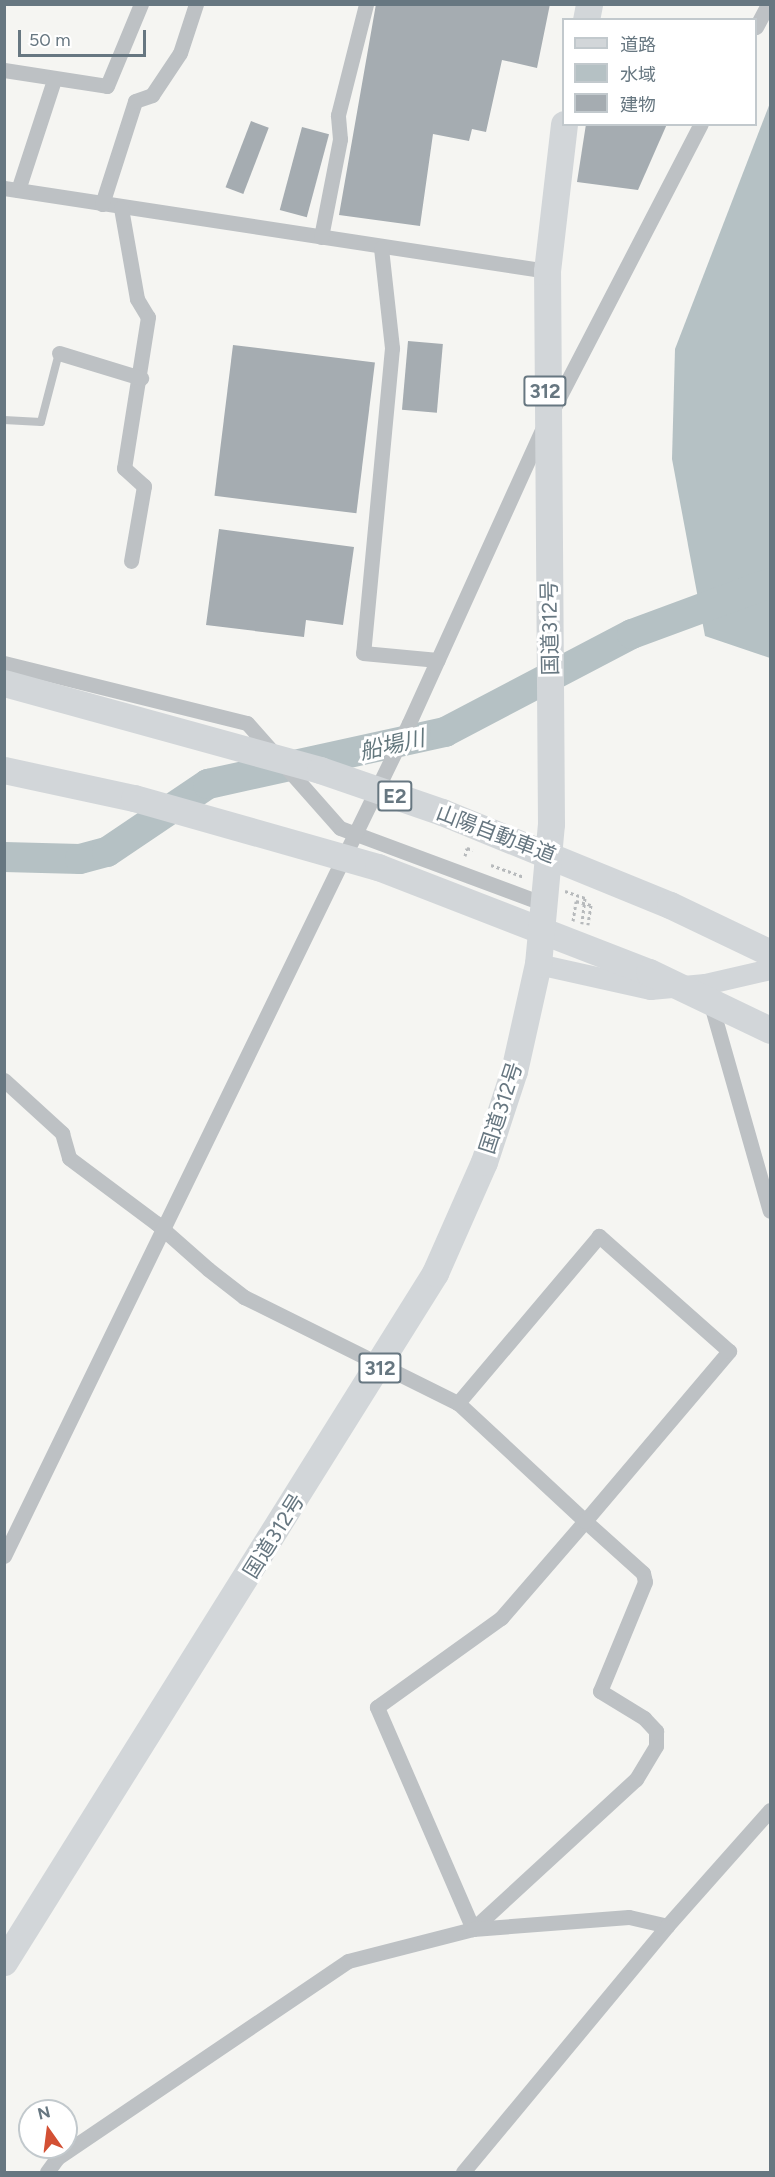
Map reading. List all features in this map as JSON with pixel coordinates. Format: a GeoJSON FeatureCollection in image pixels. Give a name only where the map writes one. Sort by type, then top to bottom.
{"type":"FeatureCollection","features":[{"type":"Feature","properties":{"kind":"highway","name":"国道312号"},"geometry":{"type":"LineString","coordinates":[[4,1962],[383,1364],[435,1274],[484,1162],[514,1071],[538,964],[544,904],[551,700],[544,424],[547,270],[564,126]]}},
{"type":"Feature","properties":{"kind":"highway","name":"山陽自動車道"},"geometry":{"type":"LineString","coordinates":[[4,683],[320,770],[442,812],[670,905],[771,952]]}},
{"type":"Feature","properties":{"kind":"highway"},"geometry":{"type":"LineString","coordinates":[[4,770],[135,798],[378,867],[649,972],[771,1030]]}},
{"type":"Feature","properties":{"kind":"street"},"geometry":{"type":"LineString","coordinates":[[4,70],[54,80],[107,86],[141,4]]}},
{"type":"Feature","properties":{"kind":"street"},"geometry":{"type":"LineString","coordinates":[[102,204],[135,101],[152,95],[180,53],[196,4]]}},
{"type":"Feature","properties":{"kind":"street"},"geometry":{"type":"LineString","coordinates":[[321,237],[340,139],[338,115],[366,4]]}},
{"type":"Feature","properties":{"kind":"street"},"geometry":{"type":"LineString","coordinates":[[757,25],[768,4]]}},
{"type":"Feature","properties":{"kind":"street"},"geometry":{"type":"LineString","coordinates":[[54,80],[11,189],[381,248],[547,270]]}},
{"type":"Feature","properties":{"kind":"street"},"geometry":{"type":"LineString","coordinates":[[4,1556],[384,769],[409,723],[544,424],[700,126]]}},
{"type":"Feature","properties":{"kind":"street"},"geometry":{"type":"LineString","coordinates":[[121,208],[137,298],[148,317],[141,378],[124,468],[144,486],[131,561]]}},
{"type":"Feature","properties":{"kind":"street"},"geometry":{"type":"LineString","coordinates":[[381,248],[392,348],[363,653],[438,660]]}},
{"type":"Feature","properties":{"kind":"street"},"geometry":{"type":"LineString","coordinates":[[59,353],[141,378]]}},
{"type":"Feature","properties":{"kind":"street"},"geometry":{"type":"LineString","coordinates":[[4,663],[231,717],[260,733],[322,813],[353,834],[544,904]]}},
{"type":"Feature","properties":{"kind":"street"},"geometry":{"type":"LineString","coordinates":[[538,964],[619,985],[711,982],[771,969]]}},
{"type":"Feature","properties":{"kind":"street"},"geometry":{"type":"LineString","coordinates":[[711,982],[771,1211]]}},
{"type":"Feature","properties":{"kind":"street"},"geometry":{"type":"LineString","coordinates":[[4,1080],[62,1133],[69,1158],[244,1296],[458,1403],[643,1573],[645,1582],[600,1691],[644,1718],[656,1731],[656,1746],[636,1779],[473,1929]]}},
{"type":"Feature","properties":{"kind":"street"},"geometry":{"type":"LineString","coordinates":[[458,1403],[599,1236],[729,1352],[585,1521],[479,1637],[377,1707],[473,1929]]}},
{"type":"Feature","properties":{"kind":"street"},"geometry":{"type":"LineString","coordinates":[[464,2172],[666,1926],[771,1810]]}},
{"type":"Feature","properties":{"kind":"street"},"geometry":{"type":"LineString","coordinates":[[47,2172],[66,2151],[348,1961],[473,1929],[629,1917],[666,1926]]}},
{"type":"Feature","properties":{"kind":"lane"},"geometry":{"type":"LineString","coordinates":[[4,420],[41,422],[59,353]]}},
{"type":"Feature","properties":{"kind":"path"},"geometry":{"type":"LineString","coordinates":[[466,848],[463,856],[473,859]]}},
{"type":"Feature","properties":{"kind":"path"},"geometry":{"type":"LineString","coordinates":[[483,863],[512,873]]}},
{"type":"Feature","properties":{"kind":"water"},"geometry":{"type":"Polygon","coordinates":[[[770,103],[770,658],[705,636],[672,459],[675,349],[770,103]]]}},
{"type":"Feature","properties":{"kind":"building"},"geometry":{"type":"Polygon","coordinates":[[[376,4],[550,4],[537,68],[502,60],[486,132],[472,129],[469,141],[433,134],[420,226],[339,215],[376,4]]]}},
{"type":"Feature","properties":{"kind":"building"},"geometry":{"type":"Polygon","coordinates":[[[251,121],[269,128],[243,194],[226,187],[251,121]]]}},
{"type":"Feature","properties":{"kind":"building"},"geometry":{"type":"Polygon","coordinates":[[[586,126],[666,126],[638,190],[577,182],[586,126]]]}},
{"type":"Feature","properties":{"kind":"building"},"geometry":{"type":"Polygon","coordinates":[[[302,127],[329,134],[307,217],[280,210],[302,127]]]}},
{"type":"Feature","properties":{"kind":"building"},"geometry":{"type":"Polygon","coordinates":[[[408,341],[443,344],[437,413],[402,410],[408,341]]]}},
{"type":"Feature","properties":{"kind":"building"},"geometry":{"type":"Polygon","coordinates":[[[233,345],[375,362],[356,513],[214,496],[233,345]]]}},
{"type":"Feature","properties":{"kind":"building"},"geometry":{"type":"Polygon","coordinates":[[[219,529],[354,547],[343,625],[306,620],[304,637],[206,625],[219,529]]]}},
{"type":"Feature","properties":{"kind":"waterway","name":"船場川"},"geometry":{"type":"LineString","coordinates":[[4,857],[80,859],[107,852],[208,784],[445,732],[632,634],[770,583]]}}]}
